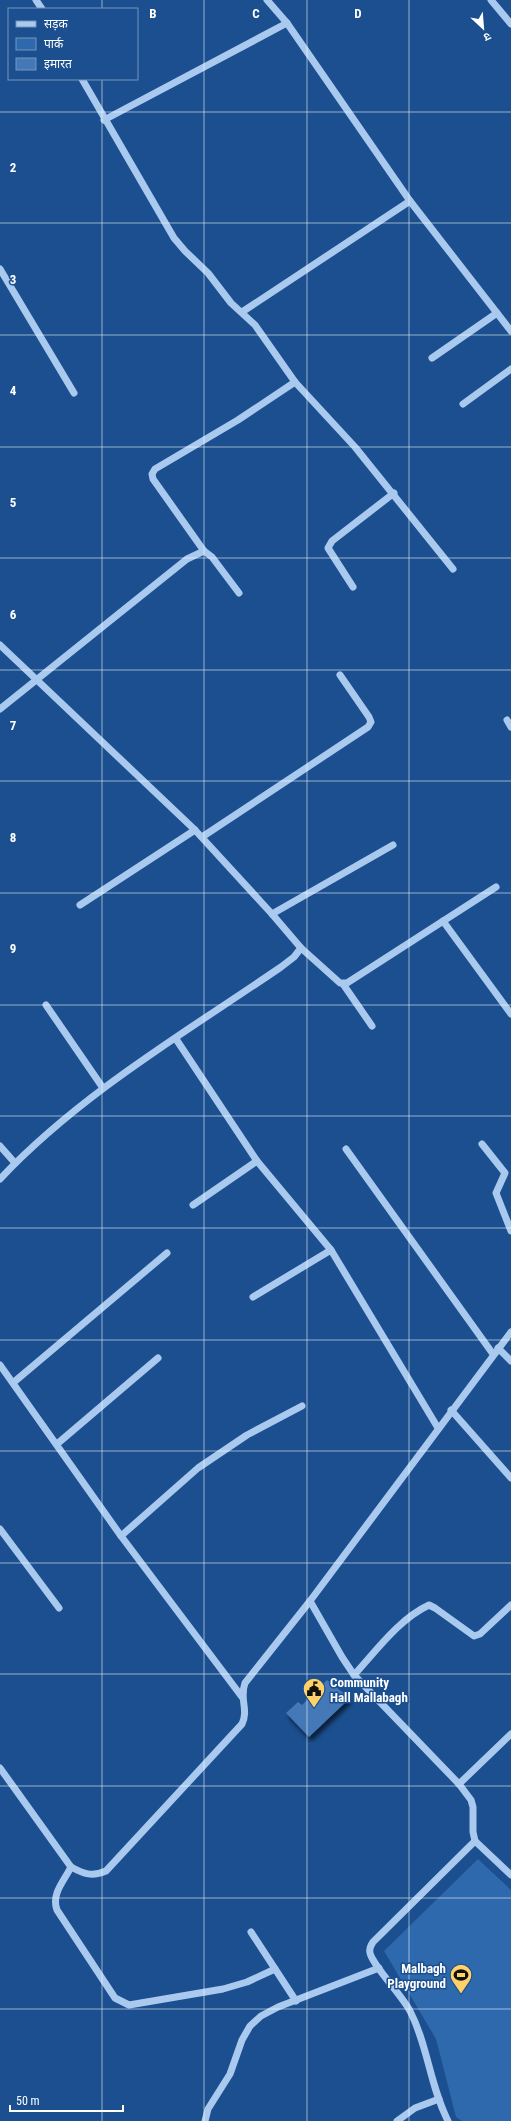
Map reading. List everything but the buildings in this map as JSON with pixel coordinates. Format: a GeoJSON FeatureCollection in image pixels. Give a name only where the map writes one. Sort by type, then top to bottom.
{"type":"FeatureCollection","features":[{"type":"Feature","properties":{"kind":"street"},"geometry":{"type":"LineString","coordinates":[[267,0],[286,22],[410,201],[511,331]]}},
{"type":"Feature","properties":{"kind":"street"},"geometry":{"type":"LineString","coordinates":[[491,0],[511,24]]}},
{"type":"Feature","properties":{"kind":"street"},"geometry":{"type":"LineString","coordinates":[[104,120],[286,22]]}},
{"type":"Feature","properties":{"kind":"street"},"geometry":{"type":"LineString","coordinates":[[83,80],[104,120],[174,238],[185,252],[208,273],[231,303],[255,325],[295,382],[355,447],[394,493],[453,569]]}},
{"type":"Feature","properties":{"kind":"street"},"geometry":{"type":"LineString","coordinates":[[242,312],[410,201]]}},
{"type":"Feature","properties":{"kind":"street"},"geometry":{"type":"LineString","coordinates":[[0,269],[74,393]]}},
{"type":"Feature","properties":{"kind":"street"},"geometry":{"type":"LineString","coordinates":[[432,358],[497,313]]}},
{"type":"Feature","properties":{"kind":"street"},"geometry":{"type":"LineString","coordinates":[[463,404],[511,369]]}},
{"type":"Feature","properties":{"kind":"street"},"geometry":{"type":"LineString","coordinates":[[239,593],[212,557],[204,551],[152,474],[155,469],[238,420],[295,382]]}},
{"type":"Feature","properties":{"kind":"street"},"geometry":{"type":"LineString","coordinates":[[353,587],[328,548],[332,540],[394,493]]}},
{"type":"Feature","properties":{"kind":"street"},"geometry":{"type":"LineString","coordinates":[[0,709],[187,559],[204,551]]}},
{"type":"Feature","properties":{"kind":"street"},"geometry":{"type":"LineString","coordinates":[[0,645],[202,837],[301,948],[343,984],[372,1026]]}},
{"type":"Feature","properties":{"kind":"street"},"geometry":{"type":"LineString","coordinates":[[202,837],[368,727],[371,722],[369,716],[340,675]]}},
{"type":"Feature","properties":{"kind":"street"},"geometry":{"type":"LineString","coordinates":[[80,905],[195,830]]}},
{"type":"Feature","properties":{"kind":"street"},"geometry":{"type":"LineString","coordinates":[[272,914],[393,845]]}},
{"type":"Feature","properties":{"kind":"street"},"geometry":{"type":"LineString","coordinates":[[343,984],[496,887]]}},
{"type":"Feature","properties":{"kind":"street"},"geometry":{"type":"LineString","coordinates":[[442,921],[511,1014]]}},
{"type":"Feature","properties":{"kind":"street"},"geometry":{"type":"LineString","coordinates":[[0,1179],[15,1163],[103,1088],[282,967],[294,957],[301,948]]}},
{"type":"Feature","properties":{"kind":"street"},"geometry":{"type":"LineString","coordinates":[[46,1005],[103,1088]]}},
{"type":"Feature","properties":{"kind":"street"},"geometry":{"type":"LineString","coordinates":[[176,1039],[258,1161],[331,1250],[438,1428]]}},
{"type":"Feature","properties":{"kind":"street"},"geometry":{"type":"LineString","coordinates":[[482,1144],[505,1173],[496,1193],[511,1231]]}},
{"type":"Feature","properties":{"kind":"street"},"geometry":{"type":"LineString","coordinates":[[0,1146],[15,1163]]}},
{"type":"Feature","properties":{"kind":"street"},"geometry":{"type":"LineString","coordinates":[[346,1149],[493,1354]]}},
{"type":"Feature","properties":{"kind":"street"},"geometry":{"type":"LineString","coordinates":[[193,1205],[258,1161]]}},
{"type":"Feature","properties":{"kind":"street"},"geometry":{"type":"LineString","coordinates":[[253,1297],[331,1250]]}},
{"type":"Feature","properties":{"kind":"street"},"geometry":{"type":"LineString","coordinates":[[14,1382],[167,1253]]}},
{"type":"Feature","properties":{"kind":"street"},"geometry":{"type":"LineString","coordinates":[[0,1768],[71,1867],[84,1874],[97,1875],[106,1871],[242,1724],[245,1718],[242,1697],[245,1683],[310,1601],[451,1410],[511,1332]]}},
{"type":"Feature","properties":{"kind":"street"},"geometry":{"type":"LineString","coordinates":[[498,1348],[511,1361]]}},
{"type":"Feature","properties":{"kind":"street"},"geometry":{"type":"LineString","coordinates":[[57,1444],[158,1358]]}},
{"type":"Feature","properties":{"kind":"street"},"geometry":{"type":"LineString","coordinates":[[0,1365],[14,1382],[121,1536],[242,1697]]}},
{"type":"Feature","properties":{"kind":"street"},"geometry":{"type":"LineString","coordinates":[[121,1536],[198,1468],[247,1435],[302,1406]]}},
{"type":"Feature","properties":{"kind":"street"},"geometry":{"type":"LineString","coordinates":[[451,1410],[511,1478]]}},
{"type":"Feature","properties":{"kind":"street"},"geometry":{"type":"LineString","coordinates":[[0,1529],[59,1608]]}},
{"type":"Feature","properties":{"kind":"street"},"geometry":{"type":"LineString","coordinates":[[310,1601],[354,1675],[459,1784],[471,1800],[473,1807],[472,1832],[476,1841],[511,1875]]}},
{"type":"Feature","properties":{"kind":"street"},"geometry":{"type":"LineString","coordinates":[[354,1675],[405,1621],[429,1605],[474,1636],[485,1631],[511,1605]]}},
{"type":"Feature","properties":{"kind":"street"},"geometry":{"type":"LineString","coordinates":[[459,1784],[511,1734]]}},
{"type":"Feature","properties":{"kind":"street"},"geometry":{"type":"LineString","coordinates":[[448,2121],[439,2099],[420,2033],[400,1994],[379,1968],[370,1952],[373,1942],[476,1841]]}},
{"type":"Feature","properties":{"kind":"street"},"geometry":{"type":"LineString","coordinates":[[71,1867],[55,1895],[54,1903],[115,1998],[123,2003],[129,2005],[223,1989],[247,1982],[275,1970]]}},
{"type":"Feature","properties":{"kind":"street"},"geometry":{"type":"LineString","coordinates":[[251,1932],[296,2001]]}},
{"type":"Feature","properties":{"kind":"street"},"geometry":{"type":"LineString","coordinates":[[205,2121],[208,2109],[230,2074],[242,2040],[250,2026],[267,2013],[379,1968]]}},
{"type":"Feature","properties":{"kind":"street"},"geometry":{"type":"LineString","coordinates":[[397,2121],[415,2108],[439,2099]]}},
{"type":"Feature","properties":{"kind":"green space","name":"Malbagh Playground"},"geometry":{"type":"Polygon","coordinates":[[[478,1859],[511,1890],[511,2121],[462,2121],[456,2117],[436,2039],[384,1951],[478,1859]]]}},
{"type":"Feature","properties":{"kind":"place","name":"Community Hall Mallabagh"},"geometry":{"type":"Point","coordinates":[314,1708]}},
{"type":"Feature","properties":{"kind":"place","name":"Malbagh Playground"},"geometry":{"type":"Point","coordinates":[461,1994]}}]}
